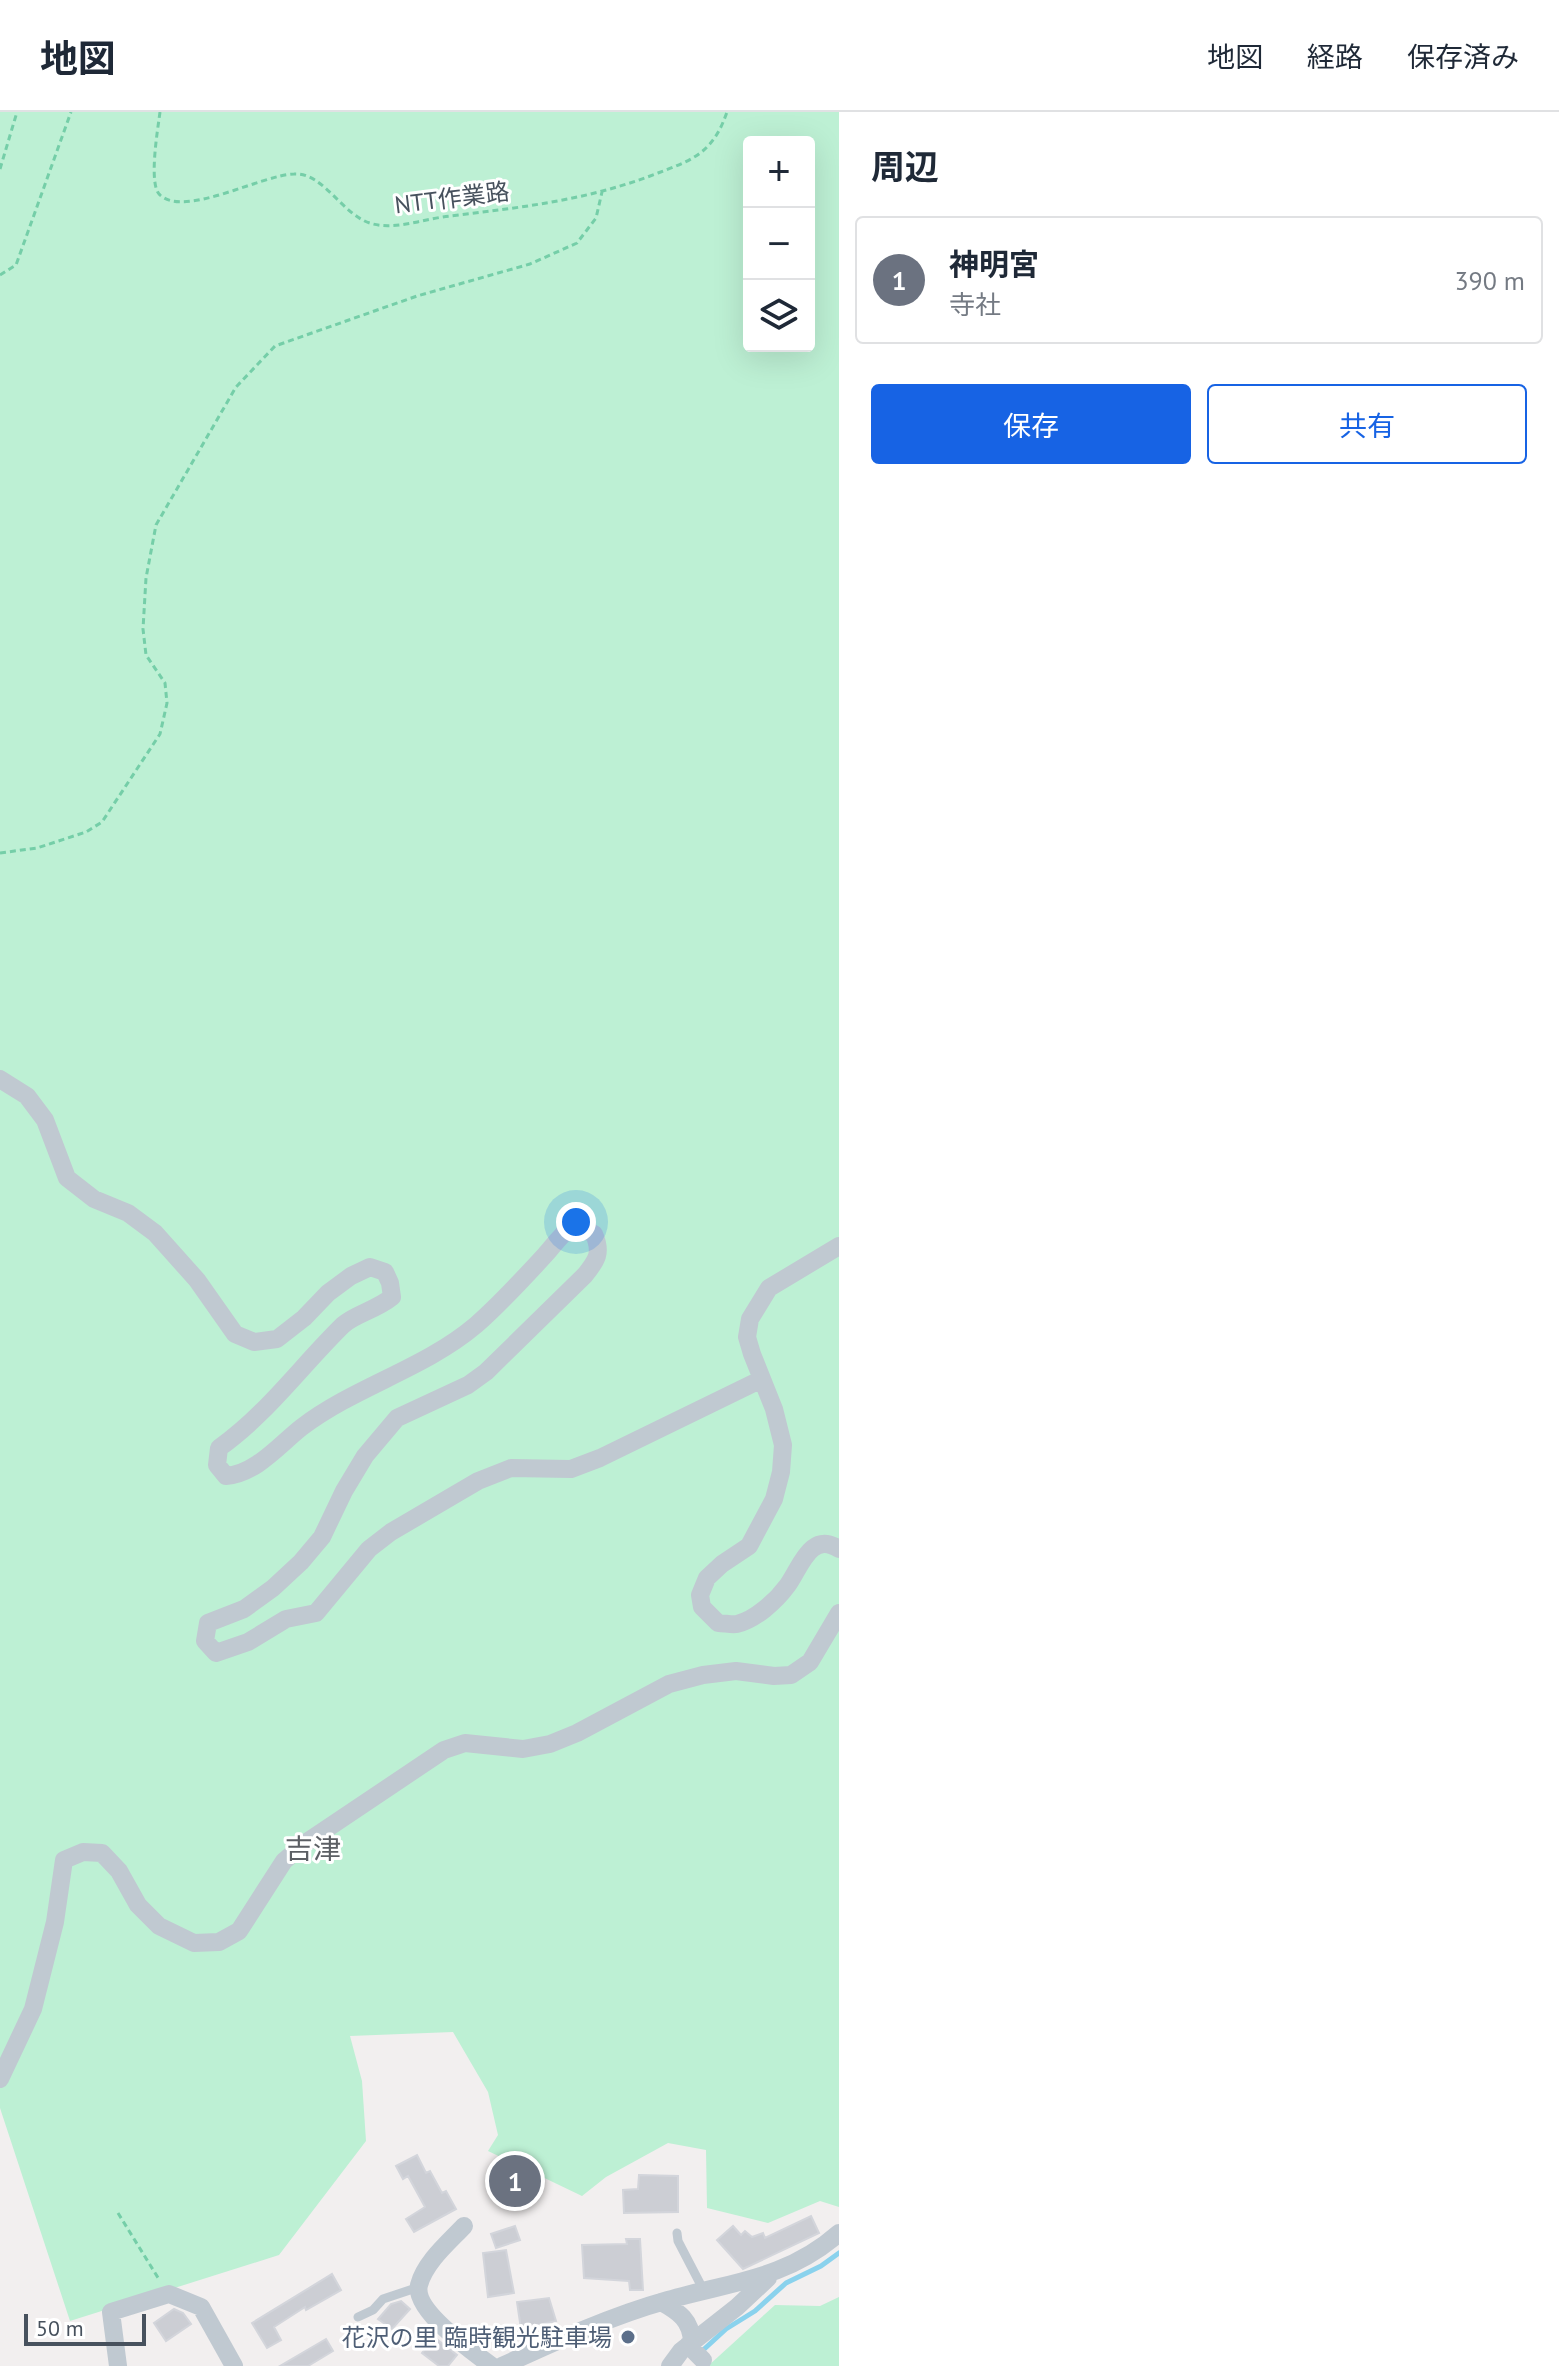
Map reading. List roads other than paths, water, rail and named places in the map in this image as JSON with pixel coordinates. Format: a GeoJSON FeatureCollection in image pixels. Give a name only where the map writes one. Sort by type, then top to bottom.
{"type":"FeatureCollection","features":[{"type":"Feature","properties":{"kind":"street"},"geometry":{"type":"LineString","coordinates":[[0,1079],[27,1096],[45,1120],[67,1178],[94,1199],[128,1213],[155,1233],[197,1280],[235,1334],[254,1342],[277,1339],[351,1276],[370,1267],[385,1272],[392,1297],[379,1307],[347,1321],[248,1427],[219,1448],[217,1465],[226,1476],[235,1475],[262,1461],[300,1429],[338,1404],[457,1340],[478,1324],[570,1228],[578,1227],[594,1234],[599,1247],[596,1262],[585,1275],[486,1372],[468,1385],[397,1418],[365,1456],[322,1537],[301,1562],[244,1609],[208,1623],[205,1641],[216,1653],[248,1642],[286,1619],[316,1613],[369,1549],[391,1532],[478,1481],[511,1468],[571,1469],[762,1379]]}},
{"type":"Feature","properties":{"kind":"street"},"geometry":{"type":"LineString","coordinates":[[839,1246],[769,1288],[750,1319],[747,1337],[774,1409],[783,1445],[781,1472],[774,1499],[749,1546],[707,1578],[700,1595],[702,1607],[718,1623],[738,1624],[762,1611],[779,1595],[804,1556],[814,1547],[826,1544],[839,1549]]}},
{"type":"Feature","properties":{"kind":"street"},"geometry":{"type":"LineString","coordinates":[[817,1259],[839,1255]]}},
{"type":"Feature","properties":{"kind":"street"},"geometry":{"type":"LineString","coordinates":[[0,2079],[33,2009],[55,1922],[64,1860],[83,1852],[102,1853],[119,1871],[138,1905],[159,1926],[194,1943],[219,1942],[239,1931],[284,1861],[444,1750],[465,1743],[523,1749],[550,1744],[669,1684],[703,1675],[736,1671],[791,1675],[810,1662],[839,1613]]}},
{"type":"Feature","properties":{"kind":"street"},"geometry":{"type":"LineString","coordinates":[[464,2226],[435,2257],[419,2287],[420,2298],[442,2326],[492,2366]]}},
{"type":"Feature","properties":{"kind":"street"},"geometry":{"type":"LineString","coordinates":[[502,2366],[617,2317],[661,2302],[749,2282],[773,2273],[800,2260],[839,2233]]}},
{"type":"Feature","properties":{"kind":"street"},"geometry":{"type":"LineString","coordinates":[[670,2366],[690,2343],[737,2307],[773,2273]]}},
{"type":"Feature","properties":{"kind":"street"},"geometry":{"type":"LineString","coordinates":[[118,2366],[111,2312],[169,2294],[201,2307],[234,2366]]}},
{"type":"Feature","properties":{"kind":"street"},"geometry":{"type":"LineString","coordinates":[[661,2302],[687,2321],[691,2328],[690,2343],[703,2360]]}},
{"type":"Feature","properties":{"kind":"lane"},"geometry":{"type":"LineString","coordinates":[[677,2233],[678,2241],[704,2292]]}},
{"type":"Feature","properties":{"kind":"lane"},"geometry":{"type":"LineString","coordinates":[[358,2317],[373,2310],[383,2299],[419,2287]]}},
{"type":"Feature","properties":{"kind":"waterway"},"geometry":{"type":"LineString","coordinates":[[701,2352],[786,2283],[821,2266],[839,2253]]}},
{"type":"Feature","properties":{"kind":"place","name":"神明宮"},"geometry":{"type":"Point","coordinates":[515,2181]}},
{"type":"Feature","properties":{"kind":"place","name":"花沢の里 臨時観光駐車場"},"geometry":{"type":"Point","coordinates":[628,2337]}},
{"type":"Feature","properties":{"kind":"district","name":"吉津"},"geometry":{"type":"Point","coordinates":[313,1848]}}]}
